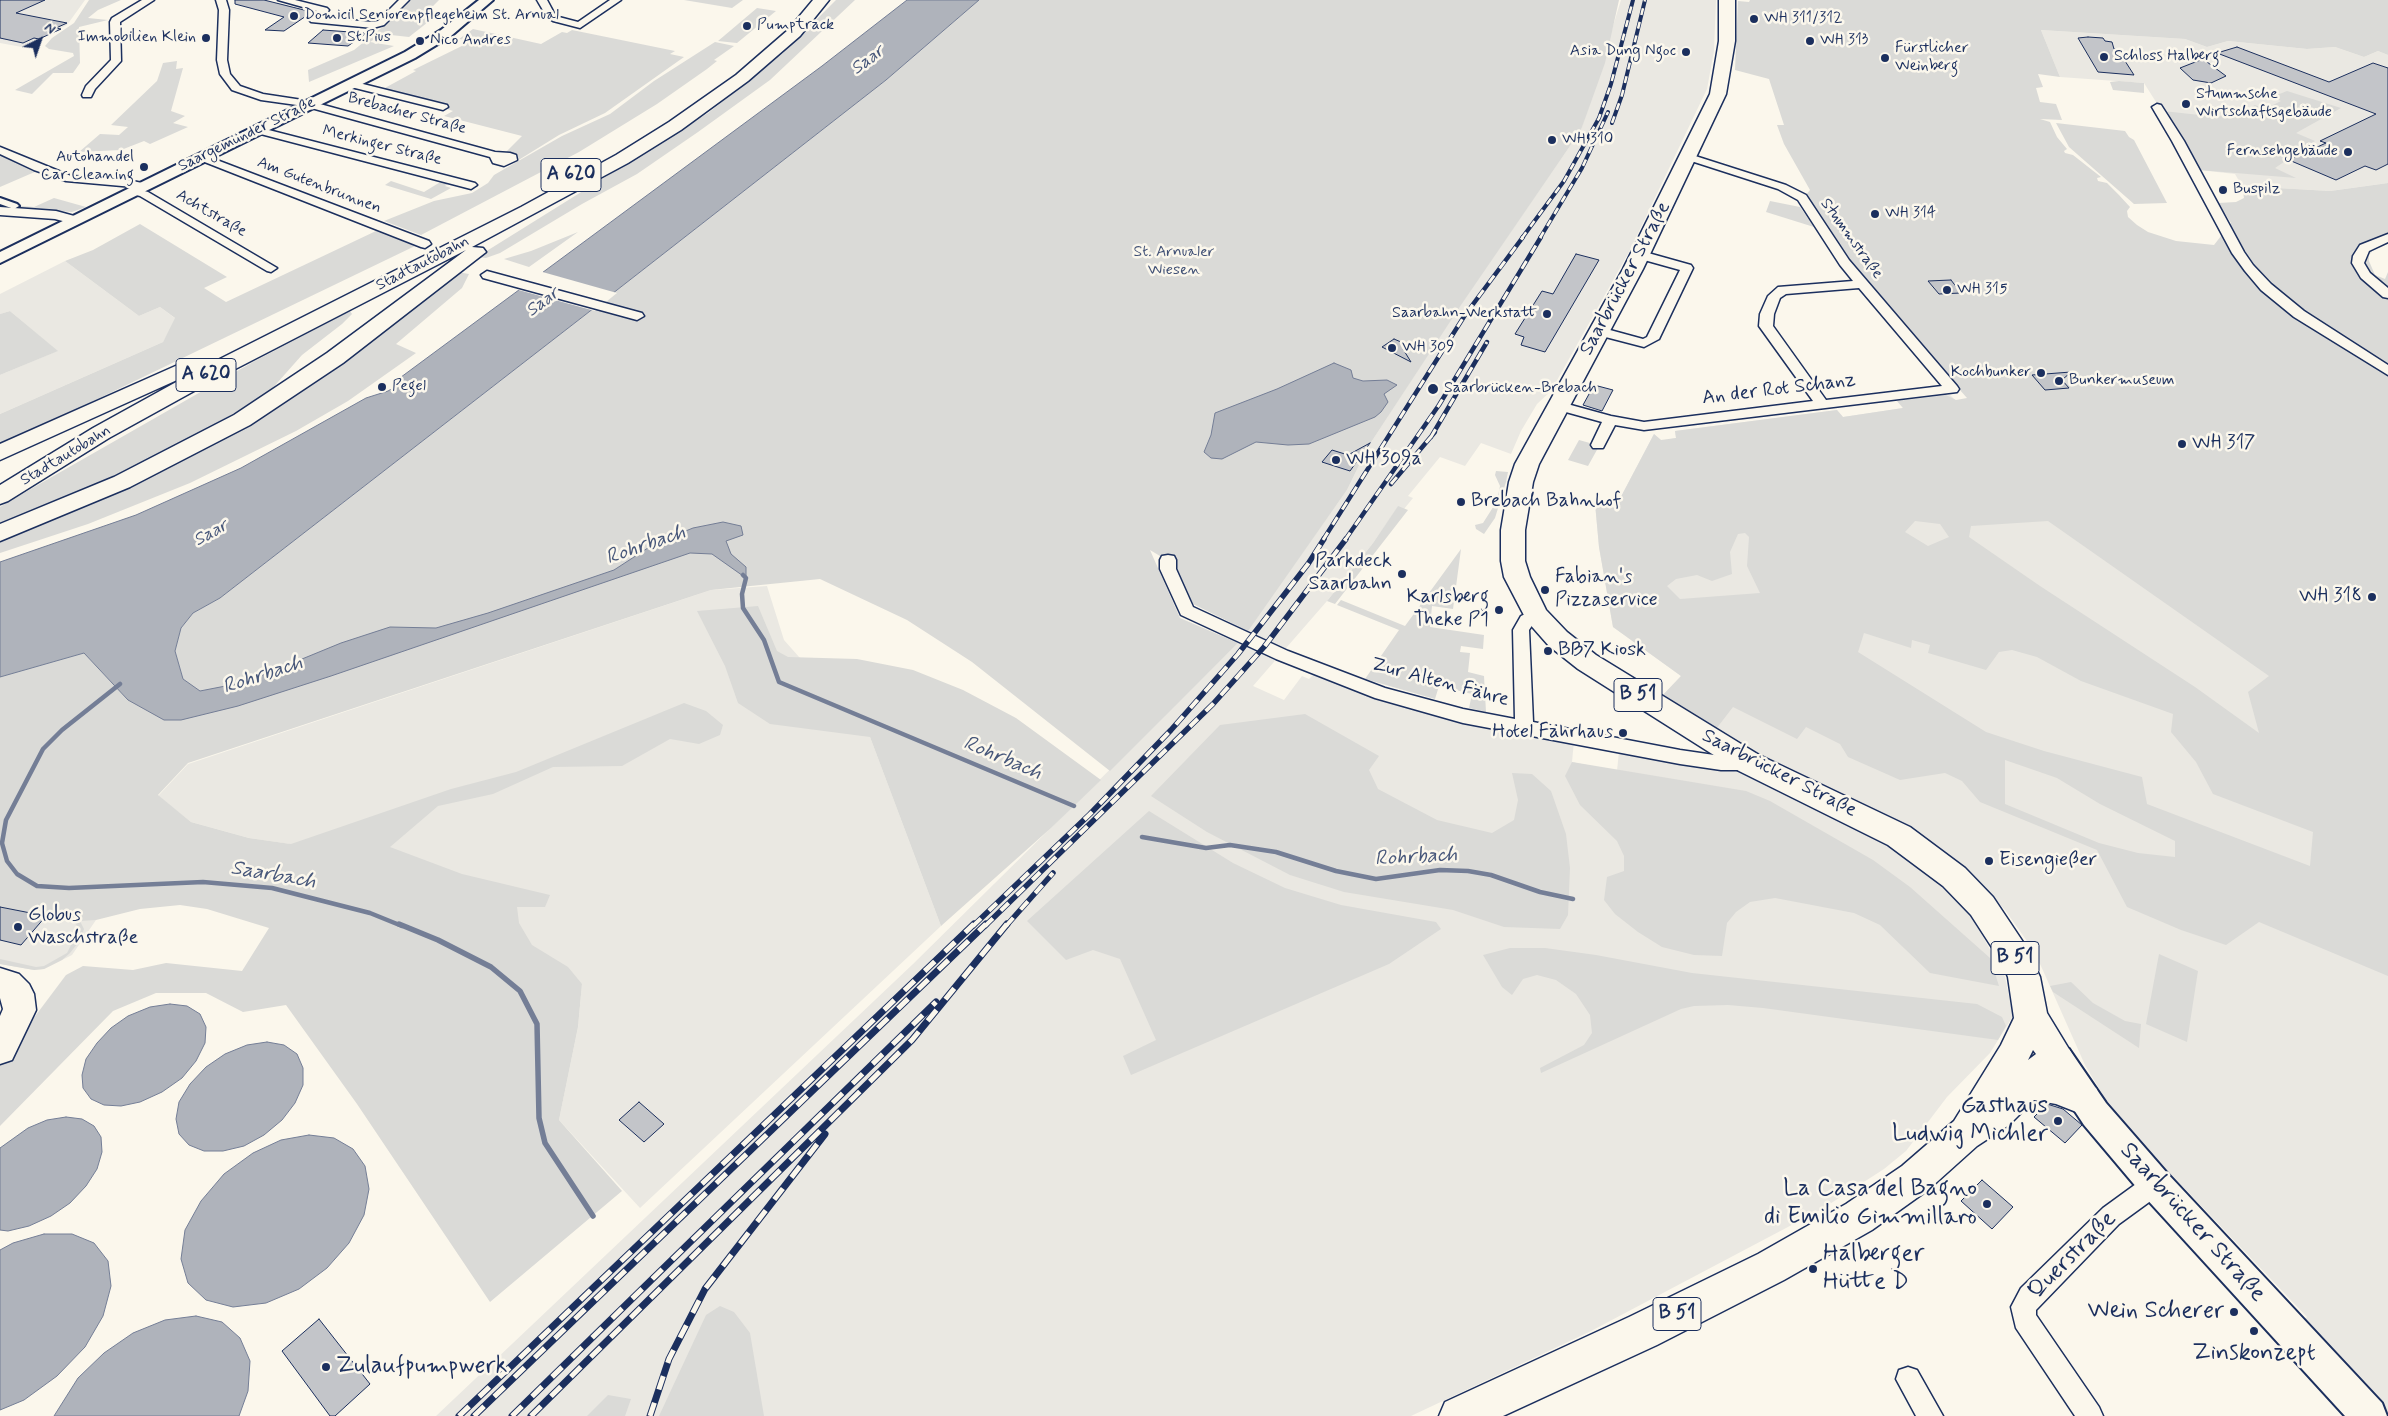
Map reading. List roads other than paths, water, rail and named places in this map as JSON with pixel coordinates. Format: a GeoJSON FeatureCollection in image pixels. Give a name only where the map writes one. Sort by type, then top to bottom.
{"type":"FeatureCollection","features":[{"type":"Feature","properties":{"kind":"main road","name":"Stadtautobahn"},"geometry":{"type":"LineString","coordinates":[[0,478],[89,425],[234,346],[411,264],[468,242],[565,179],[663,120],[724,76],[805,0]]}},
{"type":"Feature","properties":{"kind":"main road","name":"A 620"},"geometry":{"type":"LineString","coordinates":[[468,242],[576,186],[658,136],[718,96],[774,52],[805,22],[821,0]]}},
{"type":"Feature","properties":{"kind":"main road"},"geometry":{"type":"LineString","coordinates":[[805,22],[830,0]]}},
{"type":"Feature","properties":{"kind":"main road","name":"Saarbrücker Straße"},"geometry":{"type":"LineString","coordinates":[[1727,0],[1727,41],[1722,83],[1689,157],[1640,254],[1560,406],[1527,464],[1521,482],[1513,530],[1513,560],[1517,577],[1536,616],[1558,639],[1587,662],[1749,763],[1899,836],[1954,878],[1982,906],[2014,955],[2024,977],[2030,1018],[2084,1099],[2155,1184],[2369,1416]]}},
{"type":"Feature","properties":{"kind":"main road"},"geometry":{"type":"LineString","coordinates":[[0,533],[122,482],[242,420],[335,358],[443,277],[468,242]]}},
{"type":"Feature","properties":{"kind":"main road","name":"Stadtautobahn"},"geometry":{"type":"LineString","coordinates":[[0,496],[101,434],[411,264]]}},
{"type":"Feature","properties":{"kind":"main road"},"geometry":{"type":"LineString","coordinates":[[0,453],[234,346]]}},
{"type":"Feature","properties":{"kind":"main road"},"geometry":{"type":"LineString","coordinates":[[0,982],[8,984],[18,994],[20,1010],[0,1049]]}},
{"type":"Feature","properties":{"kind":"main road","name":"B 51"},"geometry":{"type":"LineString","coordinates":[[1459,1416],[1624,1340],[1771,1267],[1888,1199],[1965,1134],[2021,1070],[2030,1018]]}},
{"type":"Feature","properties":{"kind":"main road","name":"B 51"},"geometry":{"type":"LineString","coordinates":[[2021,1070],[2042,1069],[2058,1060]]}},
{"type":"Feature","properties":{"kind":"main road"},"geometry":{"type":"LineString","coordinates":[[2021,1070],[2084,1099]]}},
{"type":"Feature","properties":{"kind":"street"},"geometry":{"type":"LineString","coordinates":[[87,95],[90,88],[116,61],[115,22],[117,18],[149,0]]}},
{"type":"Feature","properties":{"kind":"street","name":"Brebacher Straße"},"geometry":{"type":"LineString","coordinates":[[221,0],[224,10],[222,60],[225,74],[232,84],[242,91],[261,97],[310,104],[495,155]]}},
{"type":"Feature","properties":{"kind":"street"},"geometry":{"type":"LineString","coordinates":[[283,0],[308,2],[324,10],[314,20],[373,25],[382,23],[404,0]]}},
{"type":"Feature","properties":{"kind":"street","name":"Saargemünder Straße"},"geometry":{"type":"LineString","coordinates":[[0,258],[430,44],[488,0]]}},
{"type":"Feature","properties":{"kind":"street"},"geometry":{"type":"LineString","coordinates":[[542,0],[550,15],[556,19],[580,24],[616,0]]}},
{"type":"Feature","properties":{"kind":"street"},"geometry":{"type":"LineString","coordinates":[[351,84],[443,107]]}},
{"type":"Feature","properties":{"kind":"street"},"geometry":{"type":"LineString","coordinates":[[2157,107],[2178,141],[2238,253],[2253,272],[2299,314],[2388,370]]}},
{"type":"Feature","properties":{"kind":"street","name":"Merkinger Straße"},"geometry":{"type":"LineString","coordinates":[[257,130],[471,185]]}},
{"type":"Feature","properties":{"kind":"street","name":"Achtstraße"},"geometry":{"type":"LineString","coordinates":[[0,150],[38,168],[70,179],[129,182],[144,194],[271,268]]}},
{"type":"Feature","properties":{"kind":"street","name":"Am Gutenbrunnen"},"geometry":{"type":"LineString","coordinates":[[201,157],[425,244]]}},
{"type":"Feature","properties":{"kind":"street","name":"Stummstraße"},"geometry":{"type":"LineString","coordinates":[[1689,157],[1775,185],[1798,195],[1862,284],[1952,389]]}},
{"type":"Feature","properties":{"kind":"street"},"geometry":{"type":"LineString","coordinates":[[0,201],[14,206]]}},
{"type":"Feature","properties":{"kind":"street"},"geometry":{"type":"LineString","coordinates":[[0,211],[56,215],[74,220]]}},
{"type":"Feature","properties":{"kind":"street"},"geometry":{"type":"LineString","coordinates":[[2388,238],[2364,248],[2358,262],[2365,275],[2388,294]]}},
{"type":"Feature","properties":{"kind":"street"},"geometry":{"type":"LineString","coordinates":[[1599,331],[1644,343],[1652,339],[1687,268],[1640,254]]}},
{"type":"Feature","properties":{"kind":"street"},"geometry":{"type":"LineString","coordinates":[[492,271],[642,312]]}},
{"type":"Feature","properties":{"kind":"street"},"geometry":{"type":"LineString","coordinates":[[1823,405],[1766,326],[1767,314],[1774,296],[1782,290],[1862,284]]}},
{"type":"Feature","properties":{"kind":"street","name":"An der Rot Schanz"},"geometry":{"type":"LineString","coordinates":[[1560,406],[1610,420],[1644,426],[1656,426],[1952,389]]}},
{"type":"Feature","properties":{"kind":"street"},"geometry":{"type":"LineString","coordinates":[[1598,445],[1610,420]]}},
{"type":"Feature","properties":{"kind":"street","name":"Zur Alten Fähre"},"geometry":{"type":"LineString","coordinates":[[1168,560],[1168,569],[1182,605],[1187,612],[1310,666],[1381,693],[1463,716],[1707,761],[1749,763]]}},
{"type":"Feature","properties":{"kind":"street"},"geometry":{"type":"LineString","coordinates":[[1524,727],[1521,630],[1527,620],[1536,616]]}},
{"type":"Feature","properties":{"kind":"street","name":"Querstraße"},"geometry":{"type":"LineString","coordinates":[[2090,1416],[2025,1319],[2023,1307],[2030,1297],[2111,1216],[2155,1184]]}},
{"type":"Feature","properties":{"kind":"street"},"geometry":{"type":"LineString","coordinates":[[1908,1379],[1930,1416]]}},
{"type":"Feature","properties":{"kind":"water","name":"Saar"},"geometry":{"type":"Polygon","coordinates":[[[907,0],[979,0],[886,80],[585,315],[220,598],[193,613],[181,628],[175,651],[183,679],[200,691],[246,682],[341,643],[390,627],[436,628],[488,613],[614,570],[654,544],[693,528],[723,522],[741,526],[743,535],[726,541],[731,554],[746,567],[746,578],[712,554],[690,553],[331,676],[238,706],[181,720],[164,720],[128,700],[84,653],[0,677],[0,562],[136,515],[241,468],[366,398],[393,388],[393,383],[822,66],[907,0]]]}},
{"type":"Feature","properties":{"kind":"water"},"geometry":{"type":"Polygon","coordinates":[[[1334,363],[1351,370],[1353,378],[1363,381],[1387,380],[1397,385],[1384,394],[1388,402],[1381,412],[1375,417],[1309,444],[1288,445],[1256,442],[1222,459],[1211,458],[1204,452],[1211,435],[1215,413],[1277,389],[1334,363]]]}},
{"type":"Feature","properties":{"kind":"water"},"geometry":{"type":"Polygon","coordinates":[[[170,1004],[187,1006],[200,1014],[206,1027],[205,1043],[196,1061],[182,1078],[162,1092],[140,1102],[121,1106],[104,1105],[91,1099],[83,1088],[82,1075],[86,1059],[97,1043],[111,1028],[128,1016],[150,1007],[170,1004]]]}},
{"type":"Feature","properties":{"kind":"water"},"geometry":{"type":"Polygon","coordinates":[[[267,1042],[284,1045],[297,1054],[303,1068],[303,1085],[295,1103],[282,1120],[264,1135],[244,1146],[223,1151],[204,1151],[189,1145],[179,1134],[176,1119],[179,1102],[190,1084],[206,1067],[225,1054],[247,1045],[267,1042]]]}},
{"type":"Feature","properties":{"kind":"water"},"geometry":{"type":"Polygon","coordinates":[[[66,1117],[82,1119],[94,1126],[101,1137],[102,1152],[97,1169],[86,1186],[70,1203],[51,1216],[29,1226],[8,1231],[0,1230],[0,1148],[28,1128],[47,1120],[66,1117]]]}},
{"type":"Feature","properties":{"kind":"water"},"geometry":{"type":"Polygon","coordinates":[[[309,1135],[334,1138],[353,1149],[365,1166],[369,1189],[364,1215],[349,1243],[327,1268],[299,1289],[266,1303],[233,1307],[206,1300],[188,1283],[181,1259],[185,1230],[201,1201],[224,1174],[253,1153],[281,1140],[309,1135]]]}},
{"type":"Feature","properties":{"kind":"water"},"geometry":{"type":"Polygon","coordinates":[[[44,1234],[72,1234],[94,1243],[108,1261],[111,1286],[103,1316],[85,1347],[57,1376],[24,1400],[0,1410],[0,1250],[13,1243],[44,1234]]]}},
{"type":"Feature","properties":{"kind":"water"},"geometry":{"type":"Polygon","coordinates":[[[196,1316],[222,1322],[240,1338],[250,1361],[248,1391],[239,1416],[54,1416],[78,1378],[104,1353],[133,1333],[165,1320],[196,1316]]]}},
{"type":"Feature","properties":{"kind":"waterway","name":"Rohrbach"},"geometry":{"type":"LineString","coordinates":[[743,575],[746,578],[742,594],[743,608],[764,640],[779,682],[1074,806]]}},
{"type":"Feature","properties":{"kind":"waterway","name":"Saarbach"},"geometry":{"type":"LineString","coordinates":[[120,684],[62,730],[43,749],[6,820],[2,843],[7,861],[17,874],[37,886],[69,888],[203,882],[272,888],[370,913],[402,926]]}},
{"type":"Feature","properties":{"kind":"waterway","name":"Rohrbach"},"geometry":{"type":"LineString","coordinates":[[1142,837],[1206,848],[1230,845],[1276,852],[1336,871],[1376,879],[1440,870],[1468,871],[1491,875],[1540,892],[1573,899]]}},
{"type":"Feature","properties":{"kind":"waterway","name":"Saarbach"},"geometry":{"type":"LineString","coordinates":[[399,924],[438,940],[491,967],[520,991],[537,1024],[539,1118],[545,1143],[593,1216]]}},
{"type":"Feature","properties":{"kind":"railway"},"geometry":{"type":"LineString","coordinates":[[1522,238],[1564,181],[1599,118],[1611,84],[1633,0]]}},
{"type":"Feature","properties":{"kind":"railway"},"geometry":{"type":"LineString","coordinates":[[1612,123],[1622,95],[1645,0]]}},
{"type":"Feature","properties":{"kind":"railway"},"geometry":{"type":"LineString","coordinates":[[1540,238],[1582,168],[1608,112]]}},
{"type":"Feature","properties":{"kind":"railway"},"geometry":{"type":"LineString","coordinates":[[1323,540],[1465,315],[1523,237]]}},
{"type":"Feature","properties":{"kind":"railway"},"geometry":{"type":"LineString","coordinates":[[1345,540],[1439,405],[1541,237]]}},
{"type":"Feature","properties":{"kind":"railway"},"geometry":{"type":"LineString","coordinates":[[1432,436],[1487,342]]}},
{"type":"Feature","properties":{"kind":"railway"},"geometry":{"type":"LineString","coordinates":[[1432,436],[1435,432]]}},
{"type":"Feature","properties":{"kind":"railway"},"geometry":{"type":"LineString","coordinates":[[1391,484],[1432,436]]}},
{"type":"Feature","properties":{"kind":"railway"},"geometry":{"type":"LineString","coordinates":[[973,926],[1090,814],[1171,730],[1238,654],[1308,564],[1324,539]]}},
{"type":"Feature","properties":{"kind":"railway"},"geometry":{"type":"LineString","coordinates":[[985,926],[1213,704],[1264,647],[1346,539]]}},
{"type":"Feature","properties":{"kind":"railway"},"geometry":{"type":"LineString","coordinates":[[1006,926],[1053,873]]}},
{"type":"Feature","properties":{"kind":"railway"},"geometry":{"type":"LineString","coordinates":[[459,1416],[974,924]]}},
{"type":"Feature","properties":{"kind":"railway"},"geometry":{"type":"LineString","coordinates":[[474,1416],[986,924]]}},
{"type":"Feature","properties":{"kind":"railway"},"geometry":{"type":"LineString","coordinates":[[531,1416],[912,1040],[1007,924]]}},
{"type":"Feature","properties":{"kind":"railway"},"geometry":{"type":"LineString","coordinates":[[512,1416],[936,1002]]}},
{"type":"Feature","properties":{"kind":"railway"},"geometry":{"type":"LineString","coordinates":[[650,1416],[669,1359],[705,1289],[825,1134]]}},
{"type":"Feature","properties":{"kind":"place","name":"Domicil Seniorenpflegeheim St. Arnual"},"geometry":{"type":"Point","coordinates":[294,16]}},
{"type":"Feature","properties":{"kind":"place","name":"WH 311/312"},"geometry":{"type":"Point","coordinates":[1754,19]}},
{"type":"Feature","properties":{"kind":"place","name":"Pumptrack"},"geometry":{"type":"Point","coordinates":[747,26]}},
{"type":"Feature","properties":{"kind":"place","name":"Immobilien Klein"},"geometry":{"type":"Point","coordinates":[206,38]}},
{"type":"Feature","properties":{"kind":"place","name":"St.Pius"},"geometry":{"type":"Point","coordinates":[337,38]}},
{"type":"Feature","properties":{"kind":"place","name":"Nico Andres"},"geometry":{"type":"Point","coordinates":[420,41]}},
{"type":"Feature","properties":{"kind":"place","name":"WH 313"},"geometry":{"type":"Point","coordinates":[1810,41]}},
{"type":"Feature","properties":{"kind":"place","name":"Asia Dung Ngoc"},"geometry":{"type":"Point","coordinates":[1686,52]}},
{"type":"Feature","properties":{"kind":"place","name":"Schloss Halberg"},"geometry":{"type":"Point","coordinates":[2104,57]}},
{"type":"Feature","properties":{"kind":"place","name":"Fürstlicher Weinberg"},"geometry":{"type":"Point","coordinates":[1885,58]}},
{"type":"Feature","properties":{"kind":"place","name":"Stummsche Wirtschaftsgebäude"},"geometry":{"type":"Point","coordinates":[2186,104]}},
{"type":"Feature","properties":{"kind":"place","name":"WH 310"},"geometry":{"type":"Point","coordinates":[1552,140]}},
{"type":"Feature","properties":{"kind":"place","name":"Fernsehgebäude"},"geometry":{"type":"Point","coordinates":[2348,152]}},
{"type":"Feature","properties":{"kind":"place","name":"Autohandel Car Cleaning"},"geometry":{"type":"Point","coordinates":[144,167]}},
{"type":"Feature","properties":{"kind":"place","name":"Buspilz"},"geometry":{"type":"Point","coordinates":[2223,190]}},
{"type":"Feature","properties":{"kind":"place","name":"WH 314"},"geometry":{"type":"Point","coordinates":[1875,214]}},
{"type":"Feature","properties":{"kind":"place","name":"WH 315"},"geometry":{"type":"Point","coordinates":[1947,290]}},
{"type":"Feature","properties":{"kind":"place","name":"Saarbahn-Werkstatt"},"geometry":{"type":"Point","coordinates":[1547,314]}},
{"type":"Feature","properties":{"kind":"place","name":"WH 309"},"geometry":{"type":"Point","coordinates":[1392,348]}},
{"type":"Feature","properties":{"kind":"place","name":"Kochbunker"},"geometry":{"type":"Point","coordinates":[2041,373]}},
{"type":"Feature","properties":{"kind":"place","name":"Bunkermuseum"},"geometry":{"type":"Point","coordinates":[2059,381]}},
{"type":"Feature","properties":{"kind":"place","name":"Pegel"},"geometry":{"type":"Point","coordinates":[382,387]}},
{"type":"Feature","properties":{"kind":"place","name":"Saarbrücken-Brebach"},"geometry":{"type":"Point","coordinates":[1433,389]}},
{"type":"Feature","properties":{"kind":"place","name":"WH 317"},"geometry":{"type":"Point","coordinates":[2182,444]}},
{"type":"Feature","properties":{"kind":"place","name":"WH 309a"},"geometry":{"type":"Point","coordinates":[1336,460]}},
{"type":"Feature","properties":{"kind":"place","name":"Brebach Bahnhof"},"geometry":{"type":"Point","coordinates":[1461,502]}},
{"type":"Feature","properties":{"kind":"place","name":"Parkdeck Saarbahn"},"geometry":{"type":"Point","coordinates":[1402,574]}},
{"type":"Feature","properties":{"kind":"place","name":"Fabian's Pizzaservice"},"geometry":{"type":"Point","coordinates":[1545,590]}},
{"type":"Feature","properties":{"kind":"place","name":"WH 318"},"geometry":{"type":"Point","coordinates":[2372,597]}},
{"type":"Feature","properties":{"kind":"place","name":"Karlsberg Theke P1"},"geometry":{"type":"Point","coordinates":[1499,610]}},
{"type":"Feature","properties":{"kind":"place","name":"BB7 Kiosk"},"geometry":{"type":"Point","coordinates":[1548,651]}},
{"type":"Feature","properties":{"kind":"place","name":"Hotel Fährhaus"},"geometry":{"type":"Point","coordinates":[1623,733]}},
{"type":"Feature","properties":{"kind":"place","name":"Eisengießer"},"geometry":{"type":"Point","coordinates":[1989,861]}},
{"type":"Feature","properties":{"kind":"place","name":"Globus Waschstraße"},"geometry":{"type":"Point","coordinates":[18,927]}},
{"type":"Feature","properties":{"kind":"place","name":"Gasthaus Ludwig Michler"},"geometry":{"type":"Point","coordinates":[2058,1121]}},
{"type":"Feature","properties":{"kind":"place","name":"La Casa del Bagno di Emilio Gimmillaro"},"geometry":{"type":"Point","coordinates":[1987,1204]}},
{"type":"Feature","properties":{"kind":"place","name":"Halberger Hütte D"},"geometry":{"type":"Point","coordinates":[1813,1269]}},
{"type":"Feature","properties":{"kind":"place","name":"Wein Scherer"},"geometry":{"type":"Point","coordinates":[2234,1312]}},
{"type":"Feature","properties":{"kind":"place","name":"Zinskonzept"},"geometry":{"type":"Point","coordinates":[2254,1331]}},
{"type":"Feature","properties":{"kind":"place","name":"Zulaufpumpwerk"},"geometry":{"type":"Point","coordinates":[326,1367]}},
{"type":"Feature","properties":{"kind":"park label","name":"St. Arnualer Wiesen"},"geometry":{"type":"Point","coordinates":[1174,262]}}]}
